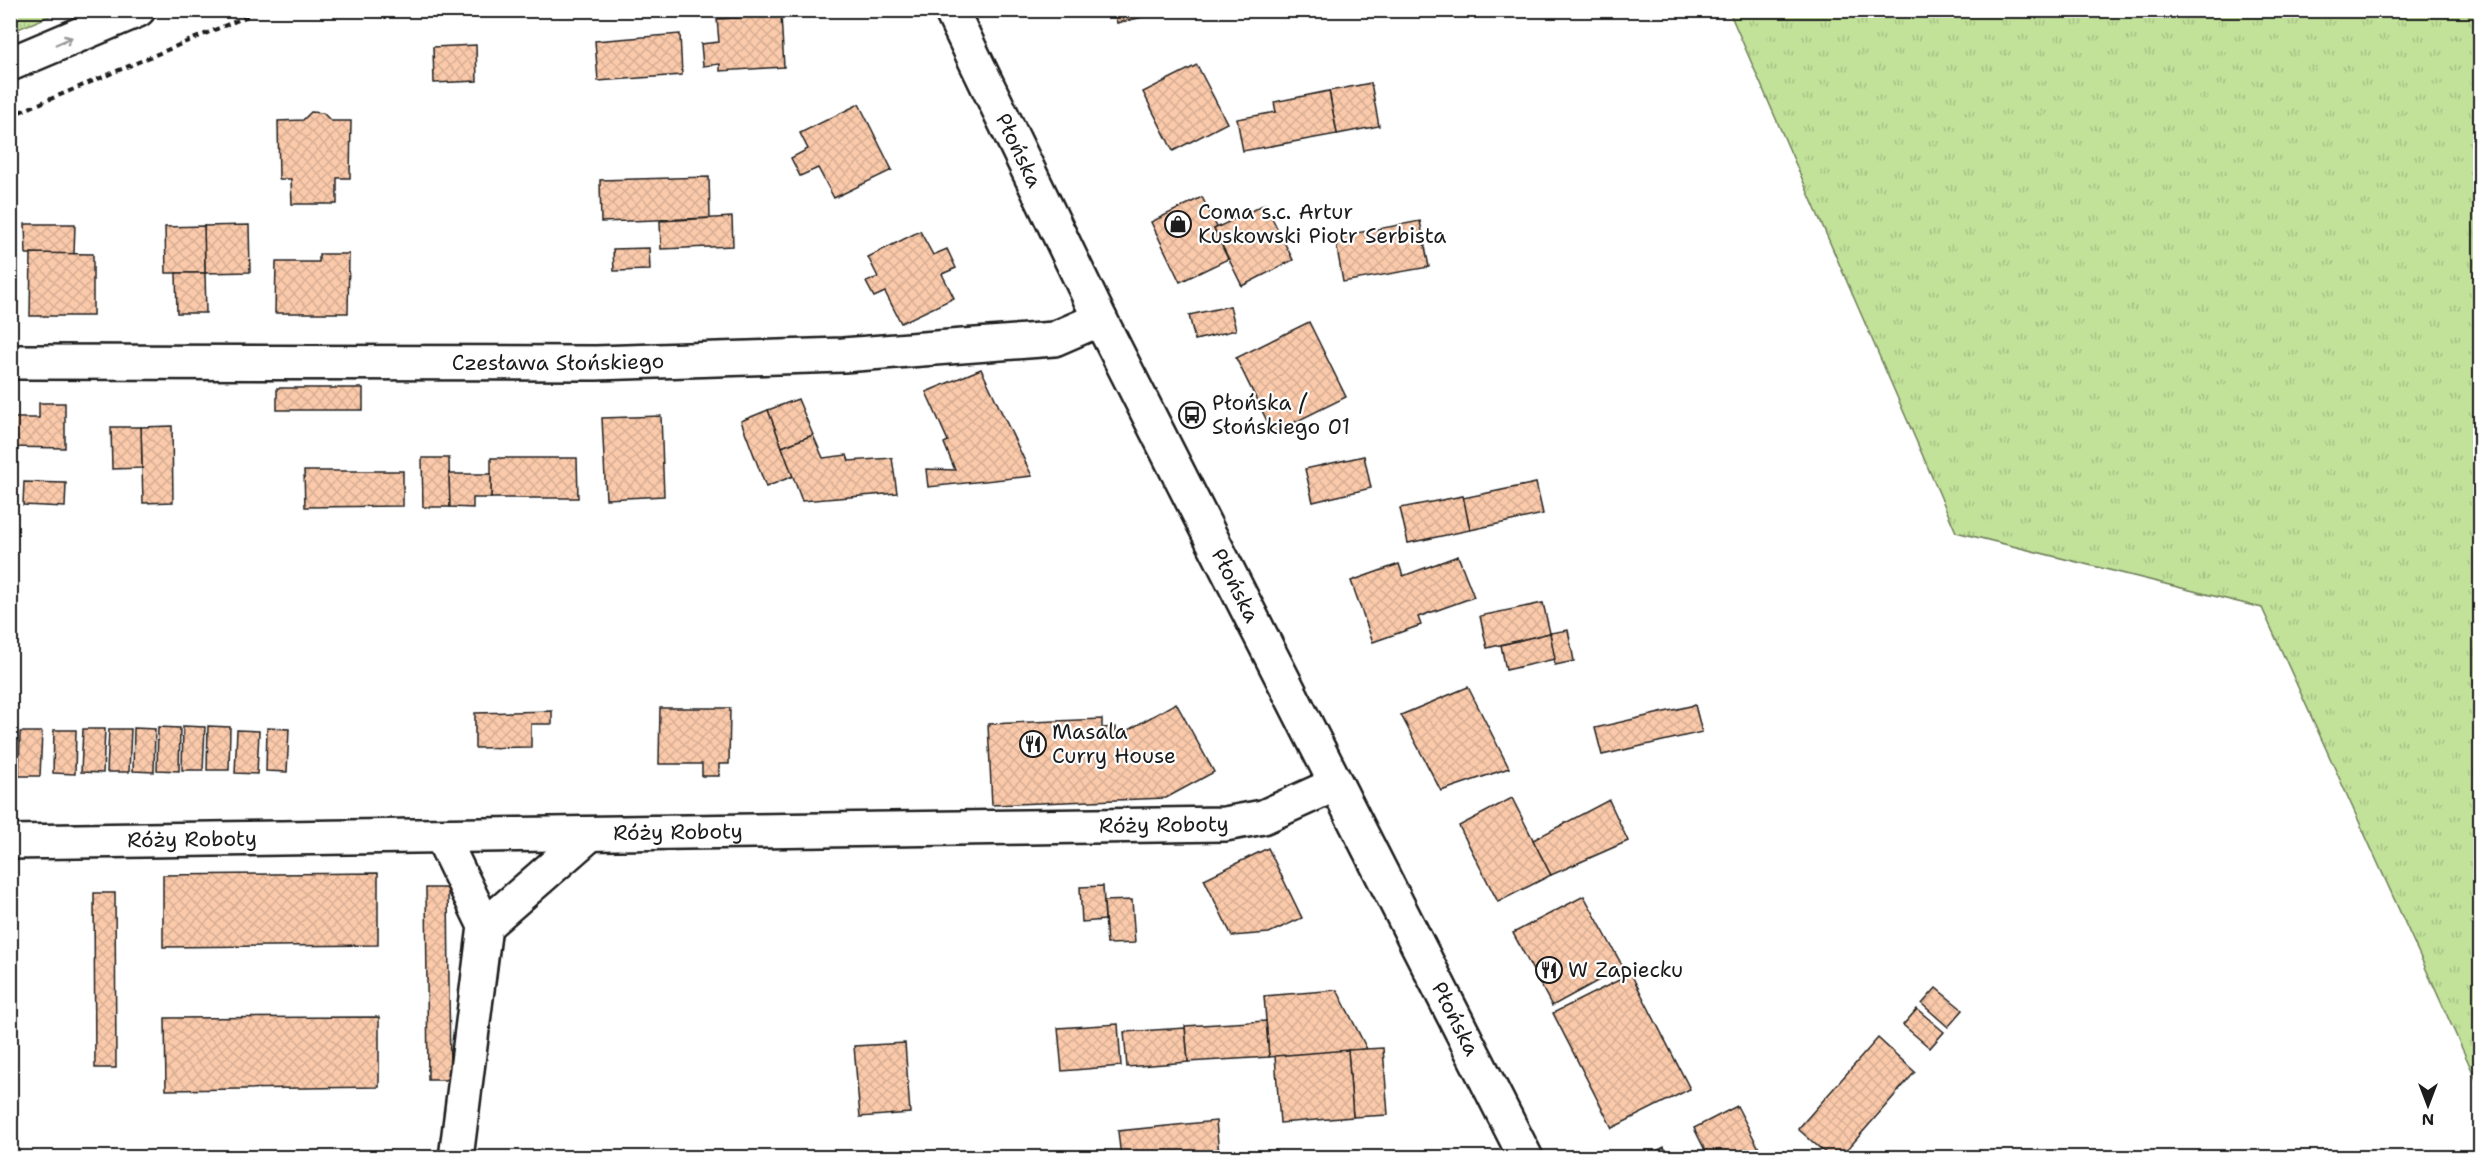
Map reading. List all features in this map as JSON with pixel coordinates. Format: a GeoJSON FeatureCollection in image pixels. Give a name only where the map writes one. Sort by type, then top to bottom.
{"type":"FeatureCollection","features":[{"type":"Feature","properties":{"kind":"street"},"geometry":{"type":"LineString","coordinates":[[10,64],[138,10]]}},
{"type":"Feature","properties":{"kind":"street","name":"Płońska"},"geometry":{"type":"LineString","coordinates":[[951,10],[1100,319],[1526,1158]]}},
{"type":"Feature","properties":{"kind":"street","name":"Czesława Słońskiego"},"geometry":{"type":"LineString","coordinates":[[10,362],[596,363],[843,356],[1054,339],[1100,319]]}},
{"type":"Feature","properties":{"kind":"street","name":"Róży Roboty"},"geometry":{"type":"LineString","coordinates":[[10,842],[1225,824],[1263,817],[1336,784]]}},
{"type":"Feature","properties":{"kind":"street"},"geometry":{"type":"LineString","coordinates":[[485,926],[589,835]]}},
{"type":"Feature","properties":{"kind":"street"},"geometry":{"type":"LineString","coordinates":[[442,837],[485,926],[456,1158]]}},
{"type":"Feature","properties":{"kind":"path"},"geometry":{"type":"LineString","coordinates":[[10,116],[262,10]]}},
{"type":"Feature","properties":{"kind":"green space"},"geometry":{"type":"Polygon","coordinates":[[[11,10],[62,10],[62,11],[11,32],[11,10]]]}},
{"type":"Feature","properties":{"kind":"green space"},"geometry":{"type":"Polygon","coordinates":[[[1729,11],[2480,11],[2480,1088],[2262,608],[1956,532],[1729,11]]]}},
{"type":"Feature","properties":{"kind":"building"},"geometry":{"type":"Polygon","coordinates":[[[1114,10],[1172,10],[1117,23],[1114,10]]]}},
{"type":"Feature","properties":{"kind":"building"},"geometry":{"type":"Polygon","coordinates":[[[781,15],[784,67],[720,71],[720,64],[703,66],[701,44],[719,42],[717,19],[781,15]]]}},
{"type":"Feature","properties":{"kind":"building"},"geometry":{"type":"Polygon","coordinates":[[[680,34],[682,75],[598,81],[595,41],[680,34]]]}},
{"type":"Feature","properties":{"kind":"building"},"geometry":{"type":"Polygon","coordinates":[[[476,45],[477,81],[434,83],[433,47],[476,45]]]}},
{"type":"Feature","properties":{"kind":"building"},"geometry":{"type":"Polygon","coordinates":[[[1197,65],[1227,123],[1173,151],[1143,92],[1197,65]]]}},
{"type":"Feature","properties":{"kind":"building"},"geometry":{"type":"Polygon","coordinates":[[[1371,83],[1379,126],[1337,134],[1329,91],[1371,83]]]}},
{"type":"Feature","properties":{"kind":"building"},"geometry":{"type":"Polygon","coordinates":[[[1329,91],[1337,134],[1243,151],[1237,119],[1276,112],[1274,102],[1329,91]]]}},
{"type":"Feature","properties":{"kind":"building"},"geometry":{"type":"Polygon","coordinates":[[[859,104],[892,170],[834,198],[818,168],[800,176],[791,158],[808,149],[800,133],[859,104]]]}},
{"type":"Feature","properties":{"kind":"building"},"geometry":{"type":"Polygon","coordinates":[[[311,112],[323,113],[331,121],[351,121],[350,178],[337,178],[337,204],[292,204],[291,179],[279,179],[278,121],[303,120],[311,112]]]}},
{"type":"Feature","properties":{"kind":"building"},"geometry":{"type":"Polygon","coordinates":[[[709,177],[710,218],[601,222],[600,180],[709,177]]]}},
{"type":"Feature","properties":{"kind":"building"},"geometry":{"type":"Polygon","coordinates":[[[1202,197],[1217,227],[1214,229],[1228,259],[1180,282],[1151,222],[1202,197]]]}},
{"type":"Feature","properties":{"kind":"building"},"geometry":{"type":"Polygon","coordinates":[[[1265,204],[1293,260],[1242,286],[1214,229],[1265,204]]]}},
{"type":"Feature","properties":{"kind":"building"},"geometry":{"type":"Polygon","coordinates":[[[732,217],[733,246],[661,249],[660,221],[732,217]]]}},
{"type":"Feature","properties":{"kind":"building"},"geometry":{"type":"Polygon","coordinates":[[[1420,221],[1429,267],[1343,282],[1335,237],[1420,221]]]}},
{"type":"Feature","properties":{"kind":"building"},"geometry":{"type":"Polygon","coordinates":[[[25,224],[75,224],[74,254],[26,254],[25,224]]]}},
{"type":"Feature","properties":{"kind":"building"},"geometry":{"type":"Polygon","coordinates":[[[249,225],[250,272],[205,273],[204,226],[249,225]]]}},
{"type":"Feature","properties":{"kind":"building"},"geometry":{"type":"Polygon","coordinates":[[[204,226],[205,273],[166,273],[165,227],[204,226]]]}},
{"type":"Feature","properties":{"kind":"building"},"geometry":{"type":"Polygon","coordinates":[[[920,231],[933,255],[947,249],[956,268],[942,274],[954,298],[901,323],[885,292],[874,297],[866,282],[878,277],[868,257],[920,231]]]}},
{"type":"Feature","properties":{"kind":"building"},"geometry":{"type":"Polygon","coordinates":[[[649,248],[650,270],[614,271],[613,249],[649,248]]]}},
{"type":"Feature","properties":{"kind":"building"},"geometry":{"type":"Polygon","coordinates":[[[31,253],[93,254],[93,316],[30,316],[31,253]]]}},
{"type":"Feature","properties":{"kind":"building"},"geometry":{"type":"Polygon","coordinates":[[[319,254],[349,254],[348,313],[275,313],[276,262],[319,262],[319,254]]]}},
{"type":"Feature","properties":{"kind":"building"},"geometry":{"type":"Polygon","coordinates":[[[176,273],[205,273],[206,313],[177,313],[176,273]]]}},
{"type":"Feature","properties":{"kind":"building"},"geometry":{"type":"Polygon","coordinates":[[[1230,306],[1236,330],[1195,340],[1189,315],[1230,306]]]}},
{"type":"Feature","properties":{"kind":"building"},"geometry":{"type":"Polygon","coordinates":[[[1309,322],[1346,397],[1273,433],[1236,358],[1309,322]]]}},
{"type":"Feature","properties":{"kind":"building"},"geometry":{"type":"Polygon","coordinates":[[[981,369],[1032,476],[928,487],[926,469],[955,470],[944,443],[948,441],[926,392],[981,369]]]}},
{"type":"Feature","properties":{"kind":"building"},"geometry":{"type":"Polygon","coordinates":[[[277,388],[363,388],[363,410],[277,410],[277,388]]]}},
{"type":"Feature","properties":{"kind":"building"},"geometry":{"type":"Polygon","coordinates":[[[798,399],[813,435],[782,447],[768,410],[798,399]]]}},
{"type":"Feature","properties":{"kind":"building"},"geometry":{"type":"Polygon","coordinates":[[[39,403],[65,403],[65,448],[10,447],[10,418],[39,418],[39,403]]]}},
{"type":"Feature","properties":{"kind":"building"},"geometry":{"type":"Polygon","coordinates":[[[768,410],[793,476],[766,487],[741,421],[768,410]]]}},
{"type":"Feature","properties":{"kind":"building"},"geometry":{"type":"Polygon","coordinates":[[[661,416],[664,496],[606,499],[602,418],[661,416]]]}},
{"type":"Feature","properties":{"kind":"building"},"geometry":{"type":"Polygon","coordinates":[[[172,426],[173,502],[143,503],[141,427],[172,426]]]}},
{"type":"Feature","properties":{"kind":"building"},"geometry":{"type":"Polygon","coordinates":[[[111,427],[141,427],[142,468],[112,469],[111,427]]]}},
{"type":"Feature","properties":{"kind":"building"},"geometry":{"type":"Polygon","coordinates":[[[813,435],[823,458],[847,455],[849,461],[892,458],[897,493],[802,501],[782,447],[813,435]]]}},
{"type":"Feature","properties":{"kind":"building"},"geometry":{"type":"Polygon","coordinates":[[[1364,456],[1371,488],[1313,502],[1305,469],[1364,456]]]}},
{"type":"Feature","properties":{"kind":"building"},"geometry":{"type":"Polygon","coordinates":[[[422,458],[449,458],[450,507],[423,507],[422,458]]]}},
{"type":"Feature","properties":{"kind":"building"},"geometry":{"type":"Polygon","coordinates":[[[491,458],[577,458],[578,498],[491,498],[491,458]]]}},
{"type":"Feature","properties":{"kind":"building"},"geometry":{"type":"Polygon","coordinates":[[[304,471],[403,471],[403,506],[305,507],[304,471]]]}},
{"type":"Feature","properties":{"kind":"building"},"geometry":{"type":"Polygon","coordinates":[[[449,474],[491,474],[491,498],[473,498],[473,508],[450,507],[449,474]]]}},
{"type":"Feature","properties":{"kind":"building"},"geometry":{"type":"Polygon","coordinates":[[[24,482],[66,483],[65,507],[23,505],[24,482]]]}},
{"type":"Feature","properties":{"kind":"building"},"geometry":{"type":"Polygon","coordinates":[[[1536,483],[1543,514],[1470,530],[1463,498],[1536,483]]]}},
{"type":"Feature","properties":{"kind":"building"},"geometry":{"type":"Polygon","coordinates":[[[1463,496],[1470,530],[1408,543],[1400,508],[1463,496]]]}},
{"type":"Feature","properties":{"kind":"building"},"geometry":{"type":"Polygon","coordinates":[[[1458,556],[1474,597],[1418,617],[1421,625],[1373,642],[1351,581],[1399,564],[1403,576],[1458,556]]]}},
{"type":"Feature","properties":{"kind":"building"},"geometry":{"type":"Polygon","coordinates":[[[1543,603],[1550,633],[1487,648],[1480,616],[1543,603]]]}},
{"type":"Feature","properties":{"kind":"building"},"geometry":{"type":"Polygon","coordinates":[[[1568,630],[1574,661],[1555,665],[1550,633],[1568,630]]]}},
{"type":"Feature","properties":{"kind":"building"},"geometry":{"type":"Polygon","coordinates":[[[1550,633],[1555,659],[1506,670],[1501,645],[1550,633]]]}},
{"type":"Feature","properties":{"kind":"building"},"geometry":{"type":"Polygon","coordinates":[[[1468,687],[1509,768],[1441,791],[1401,715],[1468,687]]]}},
{"type":"Feature","properties":{"kind":"building"},"geometry":{"type":"Polygon","coordinates":[[[1176,703],[1214,772],[1166,798],[992,805],[988,724],[1102,719],[1102,728],[1116,727],[1116,737],[1131,736],[1128,730],[1176,703]]]}},
{"type":"Feature","properties":{"kind":"building"},"geometry":{"type":"Polygon","coordinates":[[[1695,705],[1702,732],[1602,755],[1595,728],[1695,705]]]}},
{"type":"Feature","properties":{"kind":"building"},"geometry":{"type":"Polygon","coordinates":[[[660,708],[730,708],[729,764],[719,764],[719,776],[702,776],[702,764],[659,764],[660,708]]]}},
{"type":"Feature","properties":{"kind":"building"},"geometry":{"type":"Polygon","coordinates":[[[552,711],[552,724],[531,724],[531,747],[475,748],[475,713],[552,711]]]}},
{"type":"Feature","properties":{"kind":"building"},"geometry":{"type":"Polygon","coordinates":[[[183,726],[205,727],[203,770],[182,770],[183,726]]]}},
{"type":"Feature","properties":{"kind":"building"},"geometry":{"type":"Polygon","coordinates":[[[208,726],[230,727],[229,770],[207,770],[208,726]]]}},
{"type":"Feature","properties":{"kind":"building"},"geometry":{"type":"Polygon","coordinates":[[[158,727],[180,728],[179,771],[157,770],[158,727]]]}},
{"type":"Feature","properties":{"kind":"building"},"geometry":{"type":"Polygon","coordinates":[[[134,728],[155,729],[154,772],[133,771],[134,728]]]}},
{"type":"Feature","properties":{"kind":"building"},"geometry":{"type":"Polygon","coordinates":[[[267,728],[289,729],[287,772],[266,771],[267,728]]]}},
{"type":"Feature","properties":{"kind":"building"},"geometry":{"type":"Polygon","coordinates":[[[83,729],[105,729],[103,773],[81,772],[83,729]]]}},
{"type":"Feature","properties":{"kind":"building"},"geometry":{"type":"Polygon","coordinates":[[[109,729],[131,729],[129,772],[107,772],[109,729]]]}},
{"type":"Feature","properties":{"kind":"building"},"geometry":{"type":"Polygon","coordinates":[[[54,730],[76,730],[75,774],[53,773],[54,730]]]}},
{"type":"Feature","properties":{"kind":"building"},"geometry":{"type":"Polygon","coordinates":[[[237,730],[259,731],[257,774],[235,773],[237,730]]]}},
{"type":"Feature","properties":{"kind":"building"},"geometry":{"type":"Polygon","coordinates":[[[20,732],[42,732],[40,776],[19,776],[20,732]]]}},
{"type":"Feature","properties":{"kind":"building"},"geometry":{"type":"Polygon","coordinates":[[[10,734],[17,734],[15,777],[10,777],[10,734]]]}},
{"type":"Feature","properties":{"kind":"building"},"geometry":{"type":"Polygon","coordinates":[[[1512,798],[1551,875],[1498,902],[1459,826],[1512,798]]]}},
{"type":"Feature","properties":{"kind":"building"},"geometry":{"type":"Polygon","coordinates":[[[1609,800],[1628,841],[1551,875],[1533,840],[1609,800]]]}},
{"type":"Feature","properties":{"kind":"building"},"geometry":{"type":"Polygon","coordinates":[[[1268,848],[1302,918],[1269,933],[1232,936],[1204,879],[1268,848]]]}},
{"type":"Feature","properties":{"kind":"building"},"geometry":{"type":"Polygon","coordinates":[[[378,873],[378,945],[163,947],[163,875],[378,873]]]}},
{"type":"Feature","properties":{"kind":"building"},"geometry":{"type":"Polygon","coordinates":[[[1103,886],[1105,920],[1082,922],[1080,887],[1103,886]]]}},
{"type":"Feature","properties":{"kind":"building"},"geometry":{"type":"Polygon","coordinates":[[[426,888],[448,888],[450,1080],[428,1080],[426,888]]]}},
{"type":"Feature","properties":{"kind":"building"},"geometry":{"type":"Polygon","coordinates":[[[94,893],[115,893],[116,1068],[95,1068],[94,893]]]}},
{"type":"Feature","properties":{"kind":"building"},"geometry":{"type":"Polygon","coordinates":[[[1584,896],[1623,967],[1552,1006],[1513,933],[1584,896]]]}},
{"type":"Feature","properties":{"kind":"building"},"geometry":{"type":"Polygon","coordinates":[[[1132,900],[1135,943],[1107,944],[1104,901],[1132,900]]]}},
{"type":"Feature","properties":{"kind":"building"},"geometry":{"type":"Polygon","coordinates":[[[1631,974],[1690,1089],[1612,1128],[1553,1013],[1631,974]]]}},
{"type":"Feature","properties":{"kind":"building"},"geometry":{"type":"Polygon","coordinates":[[[1936,988],[1963,1010],[1948,1027],[1922,1004],[1936,988]]]}},
{"type":"Feature","properties":{"kind":"building"},"geometry":{"type":"Polygon","coordinates":[[[1337,990],[1367,1049],[1269,1057],[1264,996],[1337,990]]]}},
{"type":"Feature","properties":{"kind":"building"},"geometry":{"type":"Polygon","coordinates":[[[1917,1009],[1944,1032],[1930,1048],[1903,1025],[1917,1009]]]}},
{"type":"Feature","properties":{"kind":"building"},"geometry":{"type":"Polygon","coordinates":[[[379,1017],[379,1087],[166,1090],[165,1018],[379,1017]]]}},
{"type":"Feature","properties":{"kind":"building"},"geometry":{"type":"Polygon","coordinates":[[[1266,1021],[1269,1057],[1188,1062],[1185,1026],[1266,1021]]]}},
{"type":"Feature","properties":{"kind":"building"},"geometry":{"type":"Polygon","coordinates":[[[1118,1024],[1121,1066],[1062,1071],[1058,1028],[1118,1024]]]}},
{"type":"Feature","properties":{"kind":"building"},"geometry":{"type":"Polygon","coordinates":[[[1185,1028],[1188,1062],[1127,1067],[1124,1032],[1185,1028]]]}},
{"type":"Feature","properties":{"kind":"building"},"geometry":{"type":"Polygon","coordinates":[[[1878,1038],[1915,1072],[1840,1158],[1831,1158],[1798,1129],[1878,1038]]]}},
{"type":"Feature","properties":{"kind":"building"},"geometry":{"type":"Polygon","coordinates":[[[905,1043],[910,1113],[860,1117],[854,1046],[905,1043]]]}},
{"type":"Feature","properties":{"kind":"building"},"geometry":{"type":"Polygon","coordinates":[[[1383,1048],[1388,1115],[1353,1117],[1348,1050],[1383,1048]]]}},
{"type":"Feature","properties":{"kind":"building"},"geometry":{"type":"Polygon","coordinates":[[[1348,1050],[1353,1117],[1280,1123],[1275,1056],[1348,1050]]]}},
{"type":"Feature","properties":{"kind":"building"},"geometry":{"type":"Polygon","coordinates":[[[1737,1106],[1764,1158],[1709,1158],[1694,1128],[1737,1106]]]}},
{"type":"Feature","properties":{"kind":"building"},"geometry":{"type":"Polygon","coordinates":[[[1216,1121],[1219,1155],[1121,1158],[1118,1131],[1216,1121]]]}},
{"type":"Feature","properties":{"kind":"building"},"geometry":{"type":"Polygon","coordinates":[[[1664,1147],[1669,1158],[1644,1158],[1664,1147]]]}},
{"type":"Feature","properties":{"kind":"building"},"geometry":{"type":"Polygon","coordinates":[[[1241,1153],[1242,1158],[1190,1158],[1219,1155],[1241,1153]]]}},
{"type":"Feature","properties":{"kind":"place","name":"Coma s.c. Artur Kuskowski Piotr Serbista"},"geometry":{"type":"Point","coordinates":[1178,224]}},
{"type":"Feature","properties":{"kind":"place","name":"Płońska / Słońskiego 01"},"geometry":{"type":"Point","coordinates":[1192,415]}},
{"type":"Feature","properties":{"kind":"place","name":"Masala Curry House"},"geometry":{"type":"Point","coordinates":[1033,744]}},
{"type":"Feature","properties":{"kind":"place","name":"W Zapiecku"},"geometry":{"type":"Point","coordinates":[1549,970]}}]}
